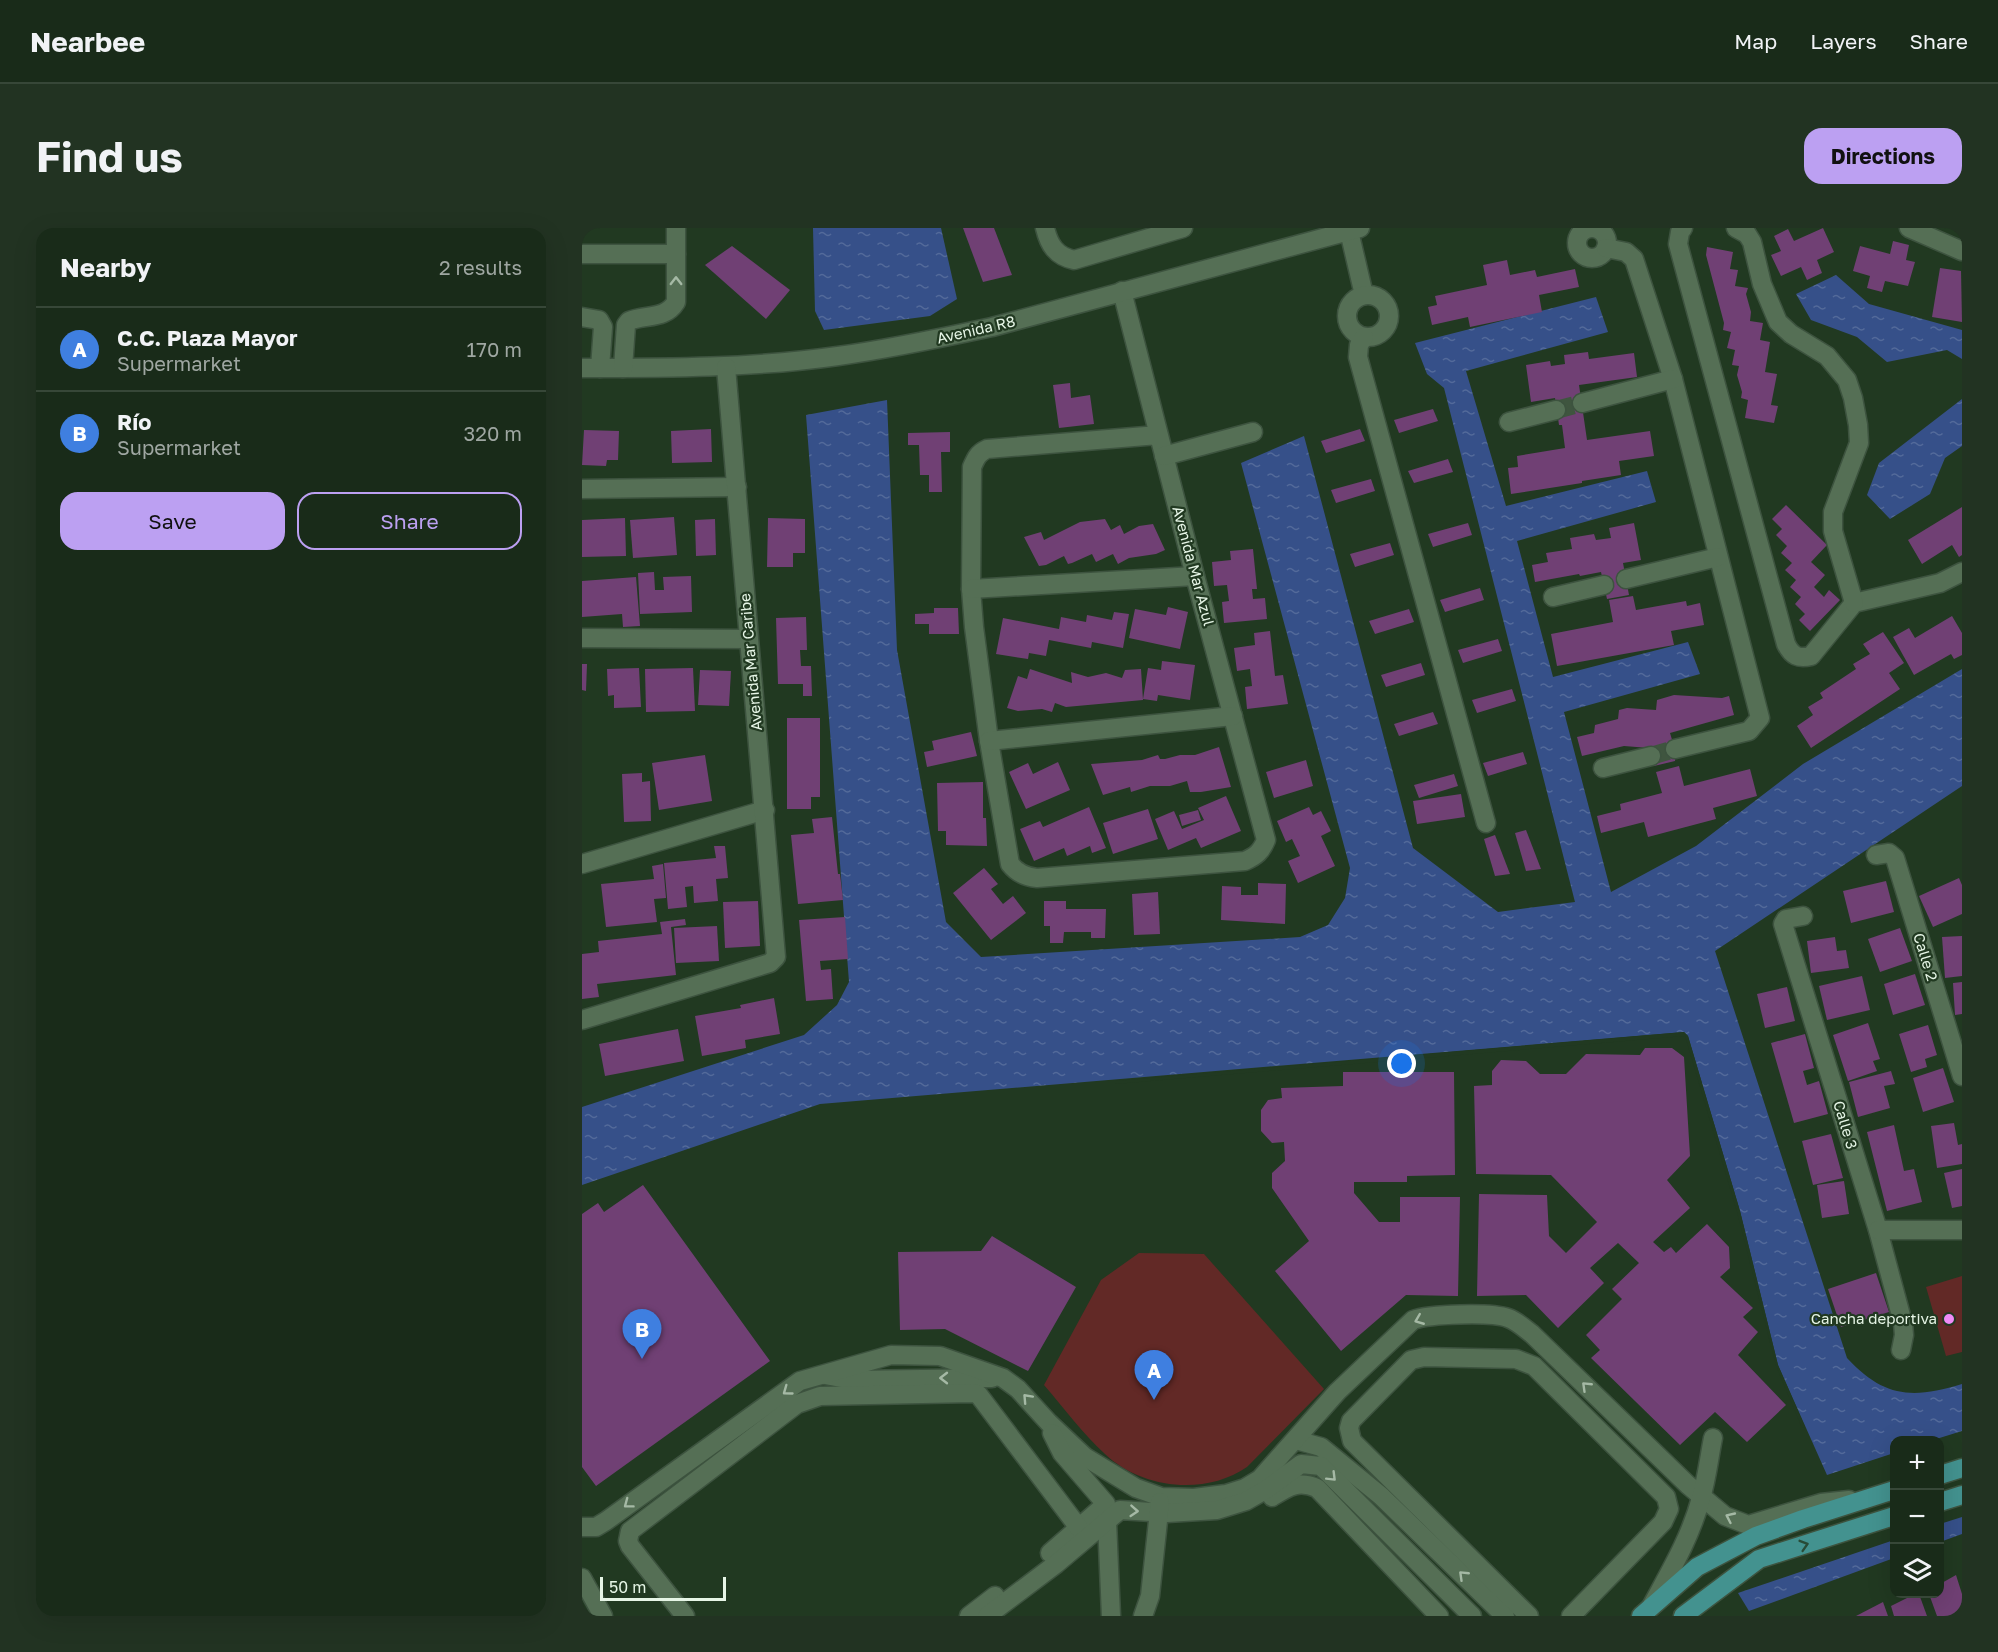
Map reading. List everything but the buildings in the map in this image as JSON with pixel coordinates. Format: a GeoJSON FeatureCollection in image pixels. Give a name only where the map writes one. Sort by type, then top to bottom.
{"type":"FeatureCollection","features":[{"type":"Feature","properties":{"kind":"main road"},"geometry":{"type":"LineString","coordinates":[[1944,1474],[1962,1468]]}},
{"type":"Feature","properties":{"kind":"main road"},"geometry":{"type":"LineString","coordinates":[[1646,1611],[1697,1567],[1756,1536],[1890,1491]]}},
{"type":"Feature","properties":{"kind":"main road"},"geometry":{"type":"LineString","coordinates":[[1944,1501],[1962,1495]]}},
{"type":"Feature","properties":{"kind":"main road"},"geometry":{"type":"LineString","coordinates":[[1690,1613],[1759,1559],[1890,1517]]}},
{"type":"Feature","properties":{"kind":"street"},"geometry":{"type":"LineString","coordinates":[[623,368],[628,321],[662,315],[670,311],[676,302],[676,228]]}},
{"type":"Feature","properties":{"kind":"street"},"geometry":{"type":"LineString","coordinates":[[1045,228],[1047,238],[1054,250],[1064,258],[1074,260],[1183,228]]}},
{"type":"Feature","properties":{"kind":"street"},"geometry":{"type":"LineString","coordinates":[[1588,228],[1594,228],[1605,235],[1606,248],[1626,252],[1634,259],[1673,379],[1760,718],[1749,731],[1675,749]]}},
{"type":"Feature","properties":{"kind":"street"},"geometry":{"type":"LineString","coordinates":[[1683,228],[1678,244],[1782,633],[1791,654],[1801,658],[1811,656],[1854,603],[1940,583],[1962,572]]}},
{"type":"Feature","properties":{"kind":"street"},"geometry":{"type":"LineString","coordinates":[[1354,229],[1364,295]]}},
{"type":"Feature","properties":{"kind":"street","name":"Avenida R8"},"geometry":{"type":"LineString","coordinates":[[582,368],[726,366],[838,357],[934,340],[992,327],[1329,232],[1354,229]]}},
{"type":"Feature","properties":{"kind":"street"},"geometry":{"type":"LineString","coordinates":[[1916,229],[1960,248]]}},
{"type":"Feature","properties":{"kind":"street"},"geometry":{"type":"LineString","coordinates":[[1744,230],[1752,242],[1762,284],[1778,322],[1791,334],[1827,356],[1847,380],[1853,398],[1859,443],[1833,512],[1833,531],[1854,603]]}},
{"type":"Feature","properties":{"kind":"street"},"geometry":{"type":"LineString","coordinates":[[582,254],[676,254]]}},
{"type":"Feature","properties":{"kind":"street","name":"Avenida Mar Azul"},"geometry":{"type":"LineString","coordinates":[[989,741],[1010,864],[1017,872],[1028,878],[1245,861],[1254,857],[1262,849],[1266,840],[1122,291]]}},
{"type":"Feature","properties":{"kind":"street"},"geometry":{"type":"LineString","coordinates":[[1364,295],[1374,295],[1383,301],[1388,310],[1388,321],[1383,330],[1375,336],[1364,336],[1355,333],[1349,325],[1346,316],[1348,306],[1355,299],[1364,295]]}},
{"type":"Feature","properties":{"kind":"street"},"geometry":{"type":"LineString","coordinates":[[582,317],[599,320],[603,327],[600,368]]}},
{"type":"Feature","properties":{"kind":"street"},"geometry":{"type":"LineString","coordinates":[[1364,336],[1359,345],[1358,357],[1486,823]]}},
{"type":"Feature","properties":{"kind":"street","name":"Avenida Mar Caribe"},"geometry":{"type":"LineString","coordinates":[[582,1020],[770,963],[776,957],[726,366]]}},
{"type":"Feature","properties":{"kind":"street"},"geometry":{"type":"LineString","coordinates":[[1582,404],[1673,379]]}},
{"type":"Feature","properties":{"kind":"street"},"geometry":{"type":"LineString","coordinates":[[1509,422],[1556,410]]}},
{"type":"Feature","properties":{"kind":"street"},"geometry":{"type":"LineString","coordinates":[[1164,456],[1253,432]]}},
{"type":"Feature","properties":{"kind":"street"},"geometry":{"type":"LineString","coordinates":[[1158,435],[987,449],[980,452],[972,466],[971,589],[989,741],[1233,716]]}},
{"type":"Feature","properties":{"kind":"street"},"geometry":{"type":"LineString","coordinates":[[582,489],[737,487]]}},
{"type":"Feature","properties":{"kind":"street"},"geometry":{"type":"LineString","coordinates":[[1626,579],[1718,557]]}},
{"type":"Feature","properties":{"kind":"street"},"geometry":{"type":"LineString","coordinates":[[971,589],[1195,576]]}},
{"type":"Feature","properties":{"kind":"street"},"geometry":{"type":"LineString","coordinates":[[1553,597],[1604,585]]}},
{"type":"Feature","properties":{"kind":"street"},"geometry":{"type":"LineString","coordinates":[[582,638],[748,639]]}},
{"type":"Feature","properties":{"kind":"street"},"geometry":{"type":"LineString","coordinates":[[1603,768],[1651,756]]}},
{"type":"Feature","properties":{"kind":"street"},"geometry":{"type":"LineString","coordinates":[[582,864],[765,810]]}},
{"type":"Feature","properties":{"kind":"street","name":"Calle 2"},"geometry":{"type":"LineString","coordinates":[[1876,855],[1889,853],[1894,858],[1962,1076]]}},
{"type":"Feature","properties":{"kind":"street","name":"Calle 3"},"geometry":{"type":"LineString","coordinates":[[1803,916],[1786,919],[1783,924],[1878,1230],[1903,1323],[1904,1335],[1901,1350]]}},
{"type":"Feature","properties":{"kind":"street"},"geometry":{"type":"LineString","coordinates":[[1878,1230],[1962,1230]]}},
{"type":"Feature","properties":{"kind":"street"},"geometry":{"type":"LineString","coordinates":[[987,1616],[1123,1510],[1226,1494],[1245,1488],[1260,1479],[1337,1392],[1413,1320],[1422,1317],[1497,1316],[1515,1322],[1536,1338],[1701,1497],[1725,1516],[1748,1525],[1821,1503],[1867,1498]]}},
{"type":"Feature","properties":{"kind":"street"},"geometry":{"type":"LineString","coordinates":[[1522,1360],[1529,1344],[1536,1338]]}},
{"type":"Feature","properties":{"kind":"street"},"geometry":{"type":"LineString","coordinates":[[685,1616],[630,1545],[628,1535],[632,1527],[800,1381],[882,1357],[901,1355],[940,1356],[1003,1378],[1018,1389],[1085,1457],[1160,1504],[1196,1511],[1217,1510],[1246,1501],[1301,1464],[1321,1466],[1472,1616]]}},
{"type":"Feature","properties":{"kind":"street"},"geometry":{"type":"LineString","coordinates":[[1505,1616],[1387,1490],[1350,1436],[1351,1421],[1411,1360],[1424,1357],[1522,1360],[1534,1366],[1662,1492],[1668,1503],[1668,1514],[1663,1522],[1571,1616]]}},
{"type":"Feature","properties":{"kind":"street"},"geometry":{"type":"LineString","coordinates":[[582,1527],[596,1527],[808,1399],[831,1395],[976,1393],[986,1403],[1079,1528]]}},
{"type":"Feature","properties":{"kind":"street"},"geometry":{"type":"LineString","coordinates":[[969,1616],[1105,1506],[1105,1502],[1062,1453],[1049,1423]]}},
{"type":"Feature","properties":{"kind":"street"},"geometry":{"type":"LineString","coordinates":[[1646,1611],[1678,1556],[1701,1497],[1713,1438]]}},
{"type":"Feature","properties":{"kind":"street"},"geometry":{"type":"LineString","coordinates":[[1296,1440],[1321,1447],[1387,1490],[1528,1616]]}},
{"type":"Feature","properties":{"kind":"street"},"geometry":{"type":"LineString","coordinates":[[1196,1511],[1198,1519],[1204,1522],[1223,1520],[1254,1508],[1290,1486],[1301,1483],[1317,1488],[1439,1616]]}},
{"type":"Feature","properties":{"kind":"street"},"geometry":{"type":"LineString","coordinates":[[1355,1528],[1366,1512],[1387,1490]]}},
{"type":"Feature","properties":{"kind":"street"},"geometry":{"type":"LineString","coordinates":[[1143,1616],[1150,1596],[1160,1504]]}},
{"type":"Feature","properties":{"kind":"street"},"geometry":{"type":"LineString","coordinates":[[1107,1521],[1111,1616]]}},
{"type":"Feature","properties":{"kind":"street"},"geometry":{"type":"LineString","coordinates":[[582,1578],[603,1616]]}},
{"type":"Feature","properties":{"kind":"shaded area"},"geometry":{"type":"Polygon","coordinates":[[[1139,1253],[1204,1254],[1324,1389],[1247,1467],[1230,1476],[1193,1485],[1155,1481],[1137,1475],[1120,1466],[1105,1454],[1044,1385],[1101,1280],[1139,1253]]]}},
{"type":"Feature","properties":{"kind":"shaded area","name":"Cancha deportiva"},"geometry":{"type":"Polygon","coordinates":[[[1962,1276],[1962,1352],[1946,1356],[1926,1287],[1962,1276]]]}},
{"type":"Feature","properties":{"kind":"water"},"geometry":{"type":"Polygon","coordinates":[[[813,228],[941,228],[957,299],[930,316],[824,330],[815,311],[813,228]]]}},
{"type":"Feature","properties":{"kind":"water"},"geometry":{"type":"Polygon","coordinates":[[[1836,275],[1869,304],[1962,330],[1962,359],[1947,350],[1887,362],[1857,337],[1811,320],[1796,294],[1836,275]]]}},
{"type":"Feature","properties":{"kind":"water"},"geometry":{"type":"Polygon","coordinates":[[[1596,297],[1608,332],[1466,371],[1506,506],[1647,471],[1656,502],[1517,541],[1553,677],[1688,642],[1700,674],[1564,712],[1611,892],[1696,846],[1803,764],[1962,669],[1962,786],[1715,951],[1847,1358],[1874,1381],[1900,1392],[1929,1392],[1962,1384],[1962,1431],[1944,1437],[1890,1436],[1890,1454],[1827,1475],[1778,1365],[1740,1211],[1688,1036],[1684,1032],[820,1104],[582,1185],[582,1107],[804,1035],[837,1005],[849,982],[806,415],[887,400],[897,650],[946,922],[981,957],[1300,937],[1328,925],[1345,898],[1350,868],[1241,463],[1304,436],[1413,848],[1498,912],[1575,902],[1444,388],[1427,374],[1415,343],[1596,297]]]}},
{"type":"Feature","properties":{"kind":"water"},"geometry":{"type":"Polygon","coordinates":[[[1962,399],[1962,446],[1945,458],[1930,494],[1890,519],[1867,495],[1879,463],[1962,399]]]}},
{"type":"Feature","properties":{"kind":"water"},"geometry":{"type":"Polygon","coordinates":[[[1962,1517],[1962,1534],[1944,1541],[1944,1523],[1962,1517]]]}},
{"type":"Feature","properties":{"kind":"water"},"geometry":{"type":"Polygon","coordinates":[[[1890,1541],[1890,1559],[1749,1611],[1738,1593],[1890,1541]]]}},
{"type":"Feature","properties":{"kind":"pier"},"geometry":{"type":"Polygon","coordinates":[[[1684,1032],[1688,1036],[1740,1211],[1778,1365],[1805,1427],[1802,1428],[1776,1366],[1737,1212],[1685,1036],[1115,1084],[1115,1081],[1684,1032]]]}},
{"type":"Feature","properties":{"kind":"tunnel"},"geometry":{"type":"LineString","coordinates":[[1556,410],[1582,403]]}},
{"type":"Feature","properties":{"kind":"tunnel"},"geometry":{"type":"LineString","coordinates":[[1651,756],[1675,749]]}},
{"type":"Feature","properties":{"kind":"place","name":"Cancha deportiva"},"geometry":{"type":"Point","coordinates":[1949,1319]}},
{"type":"Feature","properties":{"kind":"place","name":"Río"},"geometry":{"type":"Point","coordinates":[642,1359]}},
{"type":"Feature","properties":{"kind":"place","name":"C.C. Plaza Mayor"},"geometry":{"type":"Point","coordinates":[1154,1400]}}]}
